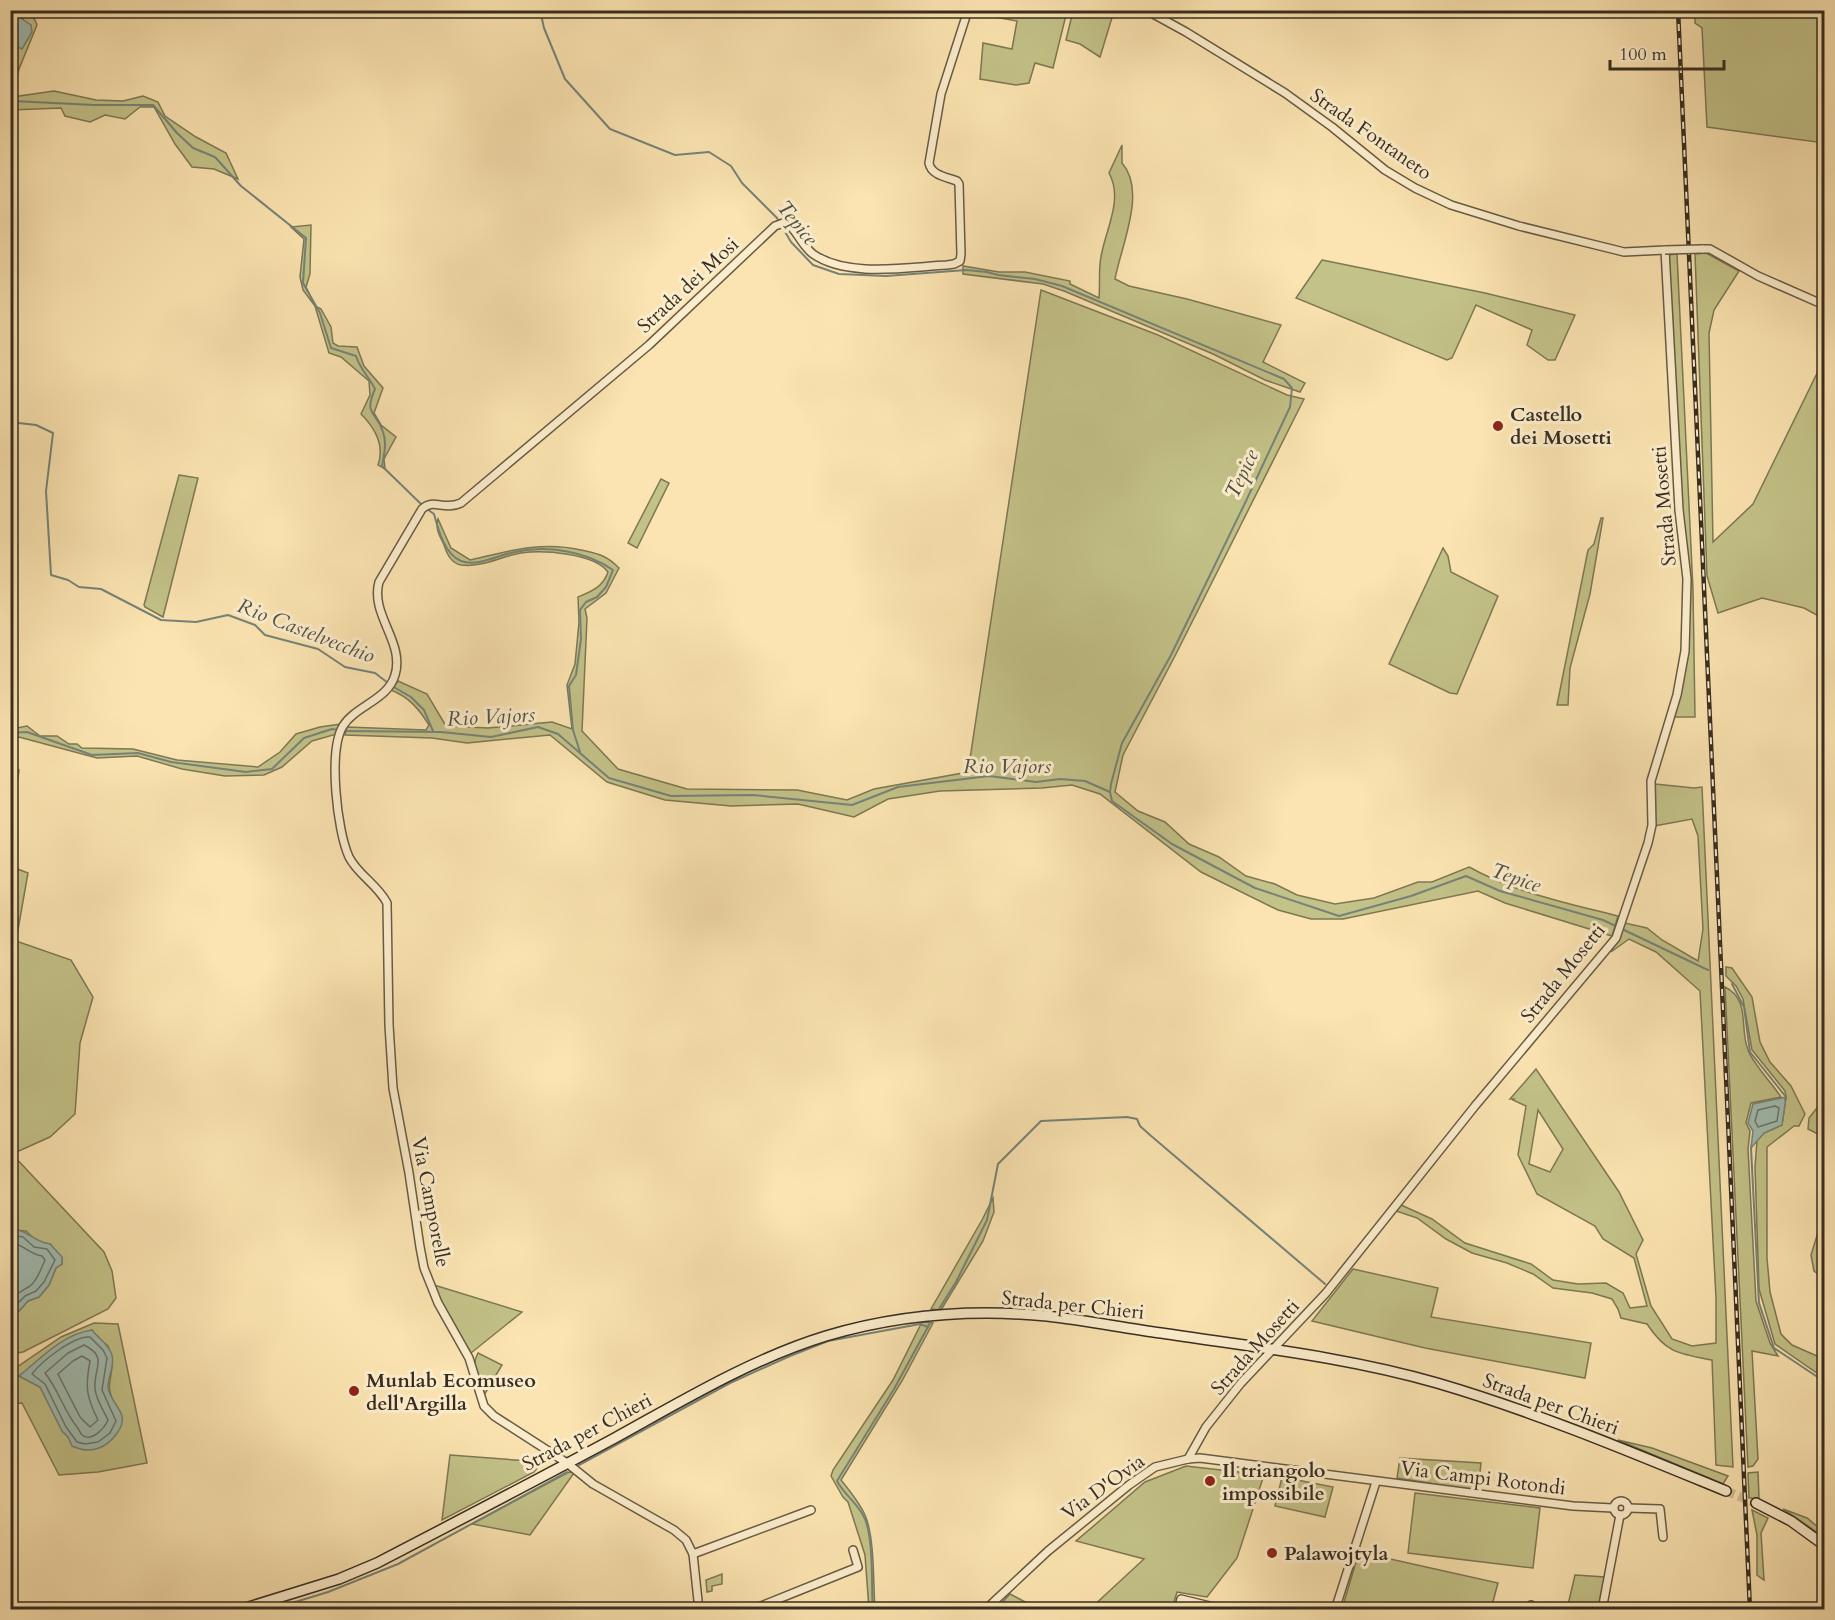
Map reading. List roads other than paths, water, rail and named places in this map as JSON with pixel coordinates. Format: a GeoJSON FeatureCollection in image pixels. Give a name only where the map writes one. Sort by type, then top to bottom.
{"type":"FeatureCollection","features":[{"type":"Feature","properties":{"kind":"main road","name":"Strada per Chieri"},"geometry":{"type":"LineString","coordinates":[[239,1610],[339,1579],[377,1563],[755,1364],[828,1336],[899,1320],[944,1315],[1046,1316],[1271,1349],[1370,1367],[1434,1382],[1585,1433],[1726,1491]]}},
{"type":"Feature","properties":{"kind":"main road"},"geometry":{"type":"LineString","coordinates":[[1756,1503],[1791,1521],[1824,1545]]}},
{"type":"Feature","properties":{"kind":"street","name":"Strada dei Mosi"},"geometry":{"type":"LineString","coordinates":[[365,706],[386,689],[392,681],[397,665],[396,653],[380,611],[377,591],[379,582],[422,509],[432,504],[446,507],[460,503],[649,345],[775,226],[786,222],[813,254],[831,264],[852,268],[880,269],[954,264],[960,261],[962,254],[959,184],[933,172],[929,163],[941,94],[968,10]]}},
{"type":"Feature","properties":{"kind":"street","name":"Strada Fontaneto"},"geometry":{"type":"LineString","coordinates":[[1146,10],[1285,93],[1385,170],[1414,188],[1451,205],[1519,226],[1624,252],[1710,249],[1758,276],[1824,305]]}},
{"type":"Feature","properties":{"kind":"street","name":"Strada Mosetti"},"geometry":{"type":"LineString","coordinates":[[1188,1459],[1206,1427],[1220,1409],[1271,1349],[1326,1293],[1489,1089],[1616,938],[1648,843],[1652,825],[1652,781],[1677,695],[1685,651],[1687,579],[1679,510],[1665,250]]}},
{"type":"Feature","properties":{"kind":"street","name":"Via Camporelle"},"geometry":{"type":"LineString","coordinates":[[365,706],[342,726],[334,759],[344,839],[349,857],[381,892],[387,903],[389,1025],[393,1088],[424,1268],[438,1303],[469,1358],[484,1406],[494,1416],[567,1463],[593,1484],[674,1530],[686,1540],[693,1554]]}},
{"type":"Feature","properties":{"kind":"street","name":"Via D'Ovia"},"geometry":{"type":"LineString","coordinates":[[985,1610],[1055,1544],[1155,1467],[1200,1458],[1376,1482]]}},
{"type":"Feature","properties":{"kind":"street","name":"Via Campi Rotondi"},"geometry":{"type":"LineString","coordinates":[[1335,1610],[1376,1482],[1572,1506],[1613,1508]]}},
{"type":"Feature","properties":{"kind":"street"},"geometry":{"type":"LineString","coordinates":[[1621,1500],[1626,1502],[1628,1508],[1626,1514],[1620,1515],[1613,1508],[1616,1502],[1621,1500]]}},
{"type":"Feature","properties":{"kind":"street"},"geometry":{"type":"LineString","coordinates":[[1628,1508],[1660,1509],[1663,1537]]}},
{"type":"Feature","properties":{"kind":"street"},"geometry":{"type":"LineString","coordinates":[[699,1610],[693,1554],[811,1510]]}},
{"type":"Feature","properties":{"kind":"street"},"geometry":{"type":"LineString","coordinates":[[1602,1610],[1620,1515]]}},
{"type":"Feature","properties":{"kind":"street"},"geometry":{"type":"LineString","coordinates":[[751,1610],[858,1567],[853,1550]]}},
{"type":"Feature","properties":{"kind":"street"},"geometry":{"type":"LineString","coordinates":[[1178,1610],[1181,1599],[1226,1610]]}},
{"type":"Feature","properties":{"kind":"water"},"geometry":{"type":"Polygon","coordinates":[[[10,11],[31,25],[32,32],[22,49],[11,44],[10,11]]]}},
{"type":"Feature","properties":{"kind":"water"},"geometry":{"type":"Polygon","coordinates":[[[1786,1097],[1782,1125],[1764,1133],[1751,1148],[1753,1131],[1748,1123],[1753,1104],[1786,1097]]]}},
{"type":"Feature","properties":{"kind":"water"},"geometry":{"type":"Polygon","coordinates":[[[15,1229],[50,1244],[62,1257],[62,1264],[56,1268],[49,1285],[39,1297],[28,1301],[11,1320],[11,1230],[15,1229]]]}},
{"type":"Feature","properties":{"kind":"water"},"geometry":{"type":"Polygon","coordinates":[[[92,1330],[111,1351],[113,1363],[108,1387],[110,1395],[121,1412],[122,1421],[112,1439],[99,1448],[89,1450],[72,1446],[40,1387],[19,1376],[71,1336],[92,1330]]]}},
{"type":"Feature","properties":{"kind":"waterway","name":"Tepice"},"geometry":{"type":"LineString","coordinates":[[540,10],[544,28],[565,79],[610,129],[675,155],[709,152],[731,166],[742,183],[777,218],[791,242],[813,265],[839,274],[886,276],[966,270],[1035,279],[1062,286],[1284,379],[1292,388],[1290,407],[1246,501],[1171,655],[1122,743],[1111,784],[1112,801],[1172,844],[1255,888],[1339,916],[1411,896],[1466,876],[1500,891],[1603,920],[1708,970]]}},
{"type":"Feature","properties":{"kind":"waterway"},"geometry":{"type":"LineString","coordinates":[[10,72],[17,48]]}},
{"type":"Feature","properties":{"kind":"waterway"},"geometry":{"type":"LineString","coordinates":[[10,97],[13,101],[153,105],[193,148],[215,157],[241,186],[306,238],[303,283],[320,313],[331,348],[356,356],[375,389],[370,404],[384,436],[385,449],[382,466],[422,505]]}},
{"type":"Feature","properties":{"kind":"waterway","name":"Rio Castelvecchio"},"geometry":{"type":"LineString","coordinates":[[10,422],[36,425],[53,433],[46,491],[51,575],[68,580],[79,587],[101,589],[161,620],[196,622],[228,615],[255,625],[265,635],[318,649],[345,667],[375,673],[388,683]]}},
{"type":"Feature","properties":{"kind":"waterway"},"geometry":{"type":"LineString","coordinates":[[427,509],[434,514],[446,547],[455,558],[461,561],[474,563],[515,552],[540,549],[579,554],[613,570],[606,587],[597,597],[586,602],[580,610],[581,639],[576,675],[569,686],[573,730],[580,752]]}},
{"type":"Feature","properties":{"kind":"waterway","name":"Rio Castelvecchio"},"geometry":{"type":"LineString","coordinates":[[392,686],[411,697],[424,710],[433,731]]}},
{"type":"Feature","properties":{"kind":"waterway","name":"Rio Vajors"},"geometry":{"type":"LineString","coordinates":[[344,731],[441,732],[491,737],[538,727],[558,734],[609,778],[671,796],[753,795],[852,805],[898,787],[989,776],[1036,782],[1060,779],[1085,781],[1110,792]]}},
{"type":"Feature","properties":{"kind":"waterway","name":"Rio Vajors"},"geometry":{"type":"LineString","coordinates":[[10,733],[27,732],[92,755],[138,753],[171,762],[246,772],[272,769],[304,738],[332,729],[339,730]]}},
{"type":"Feature","properties":{"kind":"waterway","name":"Tepice"},"geometry":{"type":"LineString","coordinates":[[1732,984],[1744,1007],[1750,1052],[1786,1097],[1785,1100]]}},
{"type":"Feature","properties":{"kind":"waterway"},"geometry":{"type":"LineString","coordinates":[[939,1309],[956,1282],[987,1220],[998,1164],[1041,1121],[1127,1117],[1137,1119],[1140,1126],[1150,1135],[1325,1284]]}},
{"type":"Feature","properties":{"kind":"waterway","name":"Tepice"},"geometry":{"type":"LineString","coordinates":[[1752,1146],[1759,1303],[1774,1348],[1819,1378],[1824,1387]]}},
{"type":"Feature","properties":{"kind":"waterway"},"geometry":{"type":"LineString","coordinates":[[873,1610],[868,1528],[862,1513],[837,1481],[894,1389],[930,1323]]}},
{"type":"Feature","properties":{"kind":"waterway"},"geometry":{"type":"LineString","coordinates":[[579,1465],[730,1383],[790,1356],[828,1341],[920,1324],[928,1327]]}},
{"type":"Feature","properties":{"kind":"waterway"},"geometry":{"type":"LineString","coordinates":[[269,1610],[328,1592],[398,1564],[567,1472]]}},
{"type":"Feature","properties":{"kind":"tunnel"},"geometry":{"type":"LineString","coordinates":[[1726,1491],[1756,1503]]}},
{"type":"Feature","properties":{"kind":"railway"},"geometry":{"type":"LineString","coordinates":[[1678,10],[1750,1610]]}},
{"type":"Feature","properties":{"kind":"place","name":"Castello dei Mosetti"},"geometry":{"type":"Point","coordinates":[1498,426]}},
{"type":"Feature","properties":{"kind":"place","name":"Munlab Ecomuseo dell'Argilla"},"geometry":{"type":"Point","coordinates":[354,1391]}},
{"type":"Feature","properties":{"kind":"place","name":"Il triangolo impossibile"},"geometry":{"type":"Point","coordinates":[1210,1481]}},
{"type":"Feature","properties":{"kind":"place","name":"Palawojtyla"},"geometry":{"type":"Point","coordinates":[1272,1553]}}]}
